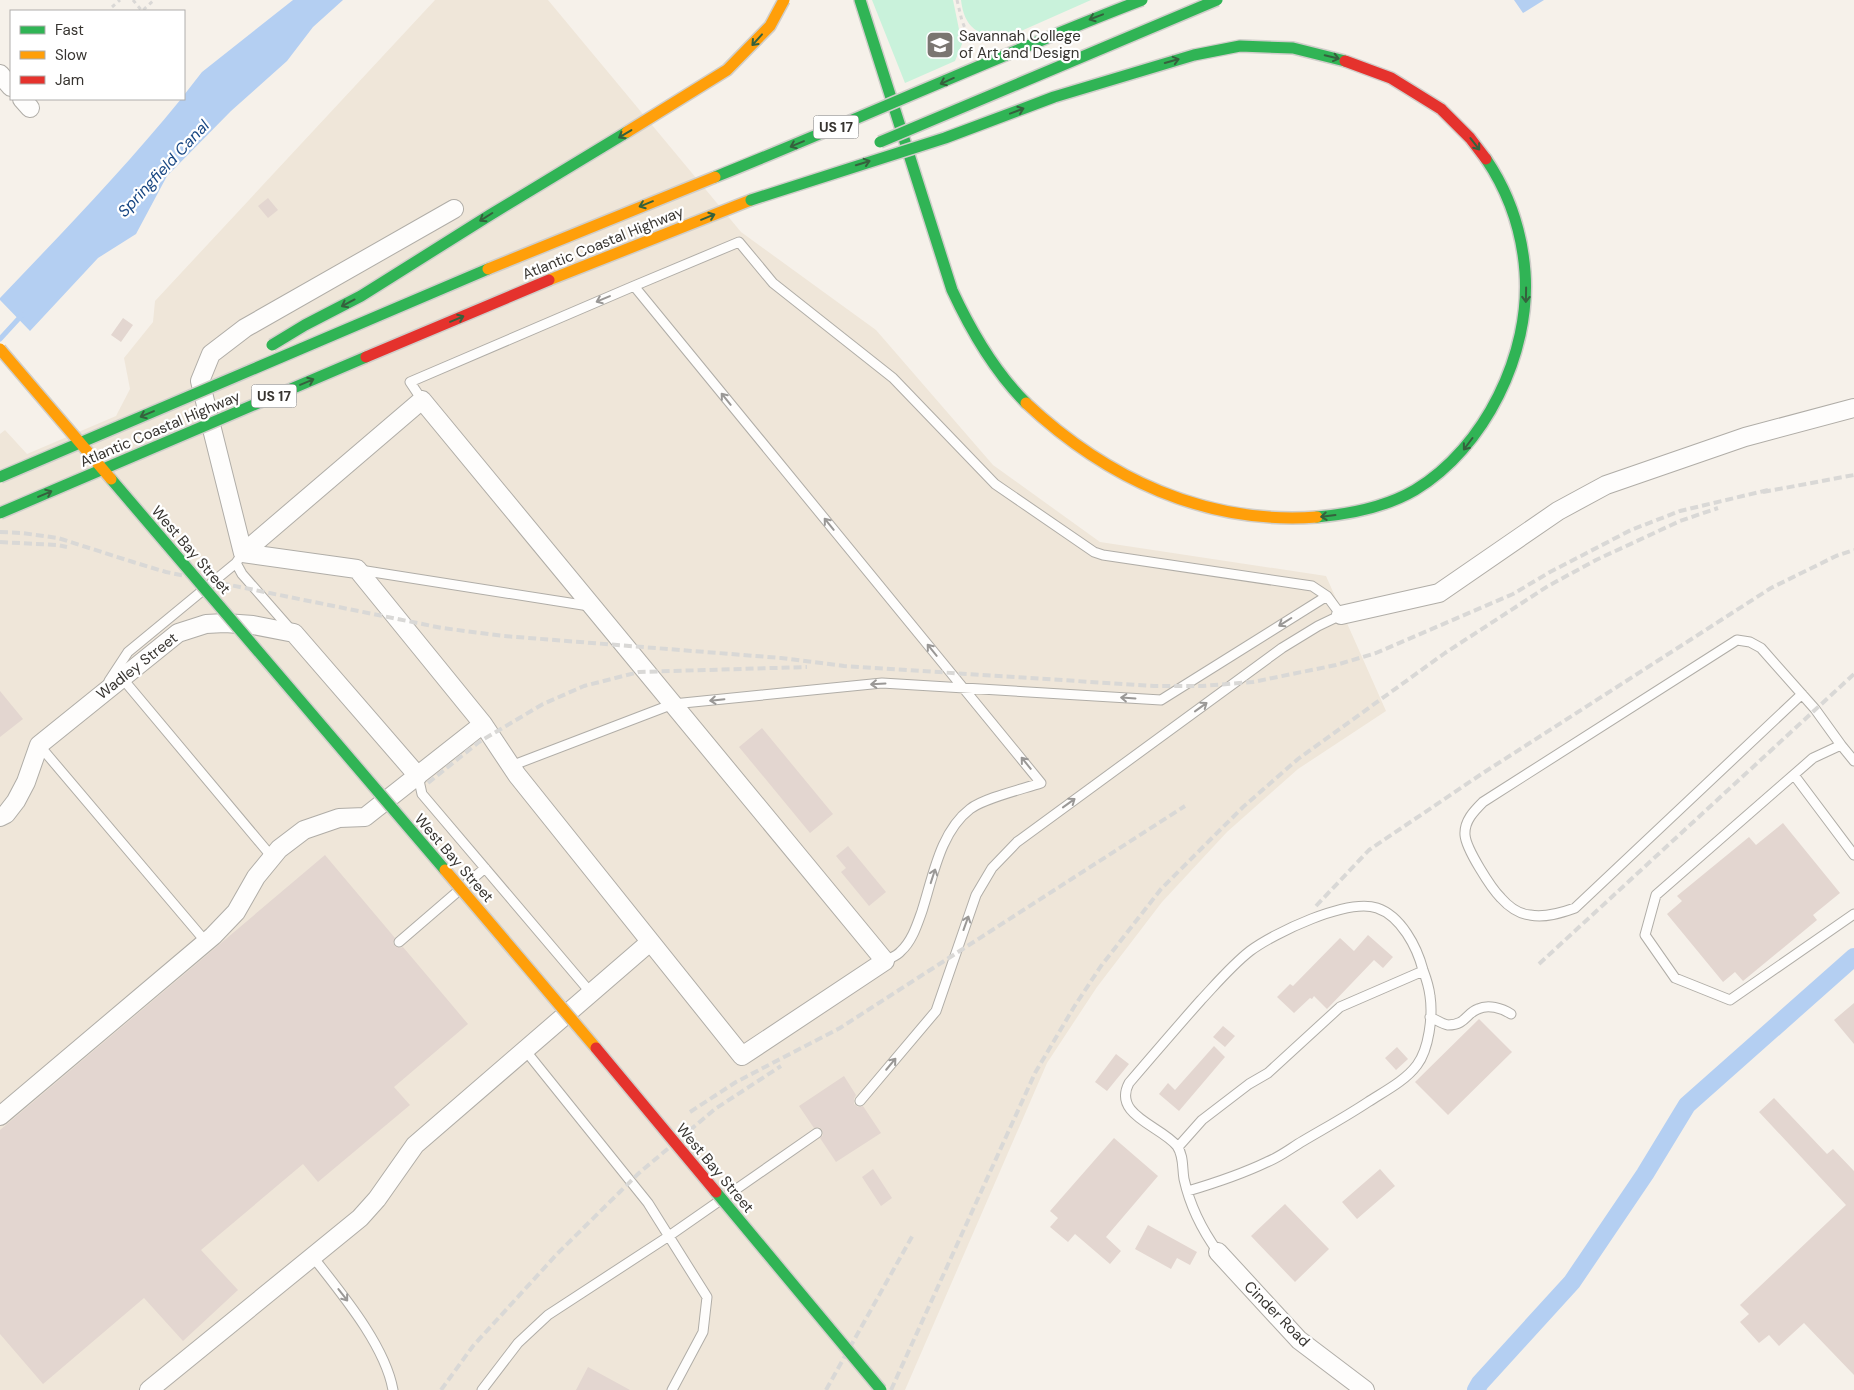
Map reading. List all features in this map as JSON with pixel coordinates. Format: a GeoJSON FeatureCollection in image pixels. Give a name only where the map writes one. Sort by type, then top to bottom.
{"type":"FeatureCollection","features":[{"type":"Feature","properties":{"kind":"main road"},"geometry":{"type":"LineString","coordinates":[[178,401],[305,325],[361,296],[727,70],[770,26],[784,0]]}},
{"type":"Feature","properties":{"kind":"main road"},"geometry":{"type":"LineString","coordinates":[[751,200],[945,138],[1054,97],[1194,55],[1240,46],[1293,48],[1340,59],[1391,78],[1441,110],[1474,142],[1494,172],[1511,205],[1520,235],[1526,270],[1526,301],[1516,357],[1503,389],[1484,421],[1463,450],[1445,468],[1423,485],[1376,507],[1334,516],[1298,519],[1267,518],[1181,500],[1137,483],[1061,433],[1036,412],[1010,387],[985,352],[955,298],[946,275],[860,0]]}},
{"type":"Feature","properties":{"kind":"main road","name":"Atlantic Coastal Highway"},"geometry":{"type":"LineString","coordinates":[[0,477],[530,251],[778,152],[1055,33],[1142,0]]}},
{"type":"Feature","properties":{"kind":"main road","name":"US 17"},"geometry":{"type":"LineString","coordinates":[[866,148],[1217,0]]}},
{"type":"Feature","properties":{"kind":"main road","name":"Atlantic Coastal Highway"},"geometry":{"type":"LineString","coordinates":[[0,513],[549,280],[751,200],[849,156]]}},
{"type":"Feature","properties":{"kind":"main road","name":"West Bay Street"},"geometry":{"type":"LineString","coordinates":[[0,350],[515,952],[881,1390]]}},
{"type":"Feature","properties":{"kind":"street"},"geometry":{"type":"LineString","coordinates":[[0,74],[10,86]]}},
{"type":"Feature","properties":{"kind":"street"},"geometry":{"type":"LineString","coordinates":[[239,558],[200,380],[211,354],[245,328],[454,209]]}},
{"type":"Feature","properties":{"kind":"street"},"geometry":{"type":"LineString","coordinates":[[422,400],[885,961],[742,1056],[511,766],[483,724],[357,569],[239,558],[422,400]]}},
{"type":"Feature","properties":{"kind":"street"},"geometry":{"type":"LineString","coordinates":[[1341,616],[1439,593],[1558,511],[1606,485],[1745,437],[1854,408]]}},
{"type":"Feature","properties":{"kind":"street","name":"Wadley Street"},"geometry":{"type":"LineString","coordinates":[[39,745],[178,633],[206,624],[253,625],[294,633]]}},
{"type":"Feature","properties":{"kind":"street"},"geometry":{"type":"LineString","coordinates":[[294,633],[418,776]]}},
{"type":"Feature","properties":{"kind":"street"},"geometry":{"type":"LineString","coordinates":[[0,1116],[206,942],[236,912],[256,877],[279,849],[304,830],[339,818],[365,817],[483,724]]}},
{"type":"Feature","properties":{"kind":"street"},"geometry":{"type":"LineString","coordinates":[[0,818],[6,814],[16,801],[26,782],[39,745]]}},
{"type":"Feature","properties":{"kind":"street"},"geometry":{"type":"LineString","coordinates":[[149,1390],[360,1218],[377,1199],[415,1145],[650,942]]}},
{"type":"Feature","properties":{"kind":"street","name":"Cinder Road"},"geometry":{"type":"LineString","coordinates":[[1218,1252],[1299,1340],[1365,1390]]}},
{"type":"Feature","properties":{"kind":"lane"},"geometry":{"type":"LineString","coordinates":[[422,400],[410,382],[739,242],[773,283],[893,378],[994,484],[1094,552],[1103,555],[1312,586],[1327,596],[1341,616],[1318,626],[1282,648],[1017,842],[992,868],[976,895],[936,1011],[860,1101]]}},
{"type":"Feature","properties":{"kind":"lane"},"geometry":{"type":"LineString","coordinates":[[634,286],[1041,783],[996,797],[971,808],[960,818],[950,831],[941,851],[916,930],[900,953],[885,961]]}},
{"type":"Feature","properties":{"kind":"lane"},"geometry":{"type":"LineString","coordinates":[[99,696],[128,652],[239,558],[242,574],[294,633]]}},
{"type":"Feature","properties":{"kind":"lane"},"geometry":{"type":"LineString","coordinates":[[357,569],[592,606]]}},
{"type":"Feature","properties":{"kind":"lane"},"geometry":{"type":"LineString","coordinates":[[511,766],[673,704],[882,683],[1161,700],[1327,596]]}},
{"type":"Feature","properties":{"kind":"lane"},"geometry":{"type":"LineString","coordinates":[[1802,694],[1575,908],[1556,914],[1529,916],[1513,909],[1499,896],[1474,858],[1465,834],[1469,817],[1482,802],[1737,640],[1750,642],[1761,648],[1802,694],[1854,762]]}},
{"type":"Feature","properties":{"kind":"lane"},"geometry":{"type":"LineString","coordinates":[[122,678],[272,857]]}},
{"type":"Feature","properties":{"kind":"lane"},"geometry":{"type":"LineString","coordinates":[[39,745],[206,942]]}},
{"type":"Feature","properties":{"kind":"lane"},"geometry":{"type":"LineString","coordinates":[[1841,745],[1813,758],[1656,895],[1645,935],[1675,978],[1730,1000],[1854,914]]}},
{"type":"Feature","properties":{"kind":"lane"},"geometry":{"type":"LineString","coordinates":[[1794,775],[1854,855]]}},
{"type":"Feature","properties":{"kind":"lane"},"geometry":{"type":"LineString","coordinates":[[418,776],[422,794],[591,993]]}},
{"type":"Feature","properties":{"kind":"lane"},"geometry":{"type":"LineString","coordinates":[[399,942],[485,868]]}},
{"type":"Feature","properties":{"kind":"lane"},"geometry":{"type":"LineString","coordinates":[[1188,1191],[1268,1162],[1357,1109],[1403,1079],[1417,1066],[1425,1051],[1430,1030],[1430,996],[1420,958],[1405,931],[1391,916],[1377,908],[1361,906],[1342,909],[1310,920],[1275,936],[1249,952],[1219,980],[1129,1083],[1124,1092],[1124,1100],[1130,1109],[1178,1147],[1183,1161],[1184,1179],[1197,1221],[1218,1252]]}},
{"type":"Feature","properties":{"kind":"lane"},"geometry":{"type":"LineString","coordinates":[[1178,1147],[1202,1120],[1249,1084],[1268,1073],[1340,1007],[1424,971]]}},
{"type":"Feature","properties":{"kind":"lane"},"geometry":{"type":"LineString","coordinates":[[1430,1017],[1447,1025],[1464,1022],[1477,1009],[1489,1007],[1505,1009],[1511,1014]]}},
{"type":"Feature","properties":{"kind":"lane"},"geometry":{"type":"LineString","coordinates":[[524,1050],[648,1203],[706,1297],[703,1332],[672,1390]]}},
{"type":"Feature","properties":{"kind":"lane"},"geometry":{"type":"LineString","coordinates":[[482,1390],[518,1343],[548,1315],[669,1236],[817,1133]]}},
{"type":"Feature","properties":{"kind":"lane"},"geometry":{"type":"LineString","coordinates":[[313,1256],[361,1322],[390,1372],[393,1390]]}},
{"type":"Feature","properties":{"kind":"path"},"geometry":{"type":"LineString","coordinates":[[112,6],[120,0]]}},
{"type":"Feature","properties":{"kind":"path"},"geometry":{"type":"LineString","coordinates":[[133,0],[142,10],[154,0]]}},
{"type":"Feature","properties":{"kind":"path"},"geometry":{"type":"LineString","coordinates":[[957,0],[962,21],[973,47]]}},
{"type":"Feature","properties":{"kind":"shaded area"},"geometry":{"type":"Polygon","coordinates":[[[435,0],[548,0],[741,232],[876,330],[993,465],[1100,542],[1326,576],[1386,711],[1298,769],[1227,832],[1162,902],[1097,987],[1047,1063],[905,1390],[0,1390],[0,434],[5,430],[27,454],[116,416],[130,389],[124,358],[153,322],[155,301],[435,0]]]}},
{"type":"Feature","properties":{"kind":"green space"},"geometry":{"type":"Polygon","coordinates":[[[872,0],[953,0],[962,44],[955,61],[905,83],[872,0]]]}},
{"type":"Feature","properties":{"kind":"green space"},"geometry":{"type":"Polygon","coordinates":[[[961,0],[1091,0],[1005,38],[980,33],[974,29],[965,17],[961,0]]]}},
{"type":"Feature","properties":{"kind":"water"},"geometry":{"type":"Polygon","coordinates":[[[293,0],[343,0],[313,27],[287,61],[231,111],[167,176],[136,234],[98,258],[30,331],[0,298],[115,176],[180,100],[185,100],[185,94],[202,72],[293,0]]]}},
{"type":"Feature","properties":{"kind":"water"},"geometry":{"type":"Polygon","coordinates":[[[1514,0],[1544,0],[1523,13],[1514,0]]]}},
{"type":"Feature","properties":{"kind":"building"},"geometry":{"type":"Polygon","coordinates":[[[268,198],[278,210],[268,218],[258,206],[268,198]]]}},
{"type":"Feature","properties":{"kind":"building"},"geometry":{"type":"Polygon","coordinates":[[[123,318],[133,325],[121,342],[111,335],[123,318]]]}},
{"type":"Feature","properties":{"kind":"building"},"geometry":{"type":"Polygon","coordinates":[[[0,691],[23,719],[0,737],[0,691]]]}},
{"type":"Feature","properties":{"kind":"building"},"geometry":{"type":"Polygon","coordinates":[[[762,728],[833,814],[810,833],[739,747],[762,728]]]}},
{"type":"Feature","properties":{"kind":"building"},"geometry":{"type":"Polygon","coordinates":[[[1783,823],[1840,893],[1813,915],[1817,920],[1743,981],[1735,972],[1723,982],[1667,914],[1682,901],[1677,896],[1749,837],[1756,845],[1783,823]]]}},
{"type":"Feature","properties":{"kind":"building"},"geometry":{"type":"Polygon","coordinates":[[[848,846],[886,892],[869,906],[841,872],[846,868],[836,856],[848,846]]]}},
{"type":"Feature","properties":{"kind":"building"},"geometry":{"type":"Polygon","coordinates":[[[325,855],[395,938],[393,943],[395,946],[403,947],[468,1024],[394,1087],[410,1105],[318,1182],[303,1164],[201,1250],[238,1290],[183,1341],[144,1298],[43,1384],[0,1334],[0,1130],[325,855]]]}},
{"type":"Feature","properties":{"kind":"building"},"geometry":{"type":"Polygon","coordinates":[[[1368,935],[1393,957],[1383,968],[1374,960],[1327,1009],[1314,996],[1294,1013],[1277,997],[1290,984],[1293,986],[1340,938],[1354,951],[1368,935]]]}},
{"type":"Feature","properties":{"kind":"building"},"geometry":{"type":"Polygon","coordinates":[[[1854,1003],[1854,1044],[1834,1020],[1854,1003]]]}},
{"type":"Feature","properties":{"kind":"building"},"geometry":{"type":"Polygon","coordinates":[[[1479,1019],[1512,1052],[1448,1115],[1415,1082],[1479,1019]]]}},
{"type":"Feature","properties":{"kind":"building"},"geometry":{"type":"Polygon","coordinates":[[[1223,1026],[1235,1036],[1225,1047],[1213,1037],[1223,1026]]]}},
{"type":"Feature","properties":{"kind":"building"},"geometry":{"type":"Polygon","coordinates":[[[1214,1046],[1225,1057],[1179,1111],[1159,1094],[1168,1083],[1175,1090],[1214,1046]]]}},
{"type":"Feature","properties":{"kind":"building"},"geometry":{"type":"Polygon","coordinates":[[[1397,1047],[1408,1059],[1396,1070],[1385,1058],[1397,1047]]]}},
{"type":"Feature","properties":{"kind":"building"},"geometry":{"type":"Polygon","coordinates":[[[1116,1054],[1129,1064],[1107,1091],[1095,1082],[1116,1054]]]}},
{"type":"Feature","properties":{"kind":"building"},"geometry":{"type":"Polygon","coordinates":[[[844,1076],[856,1095],[854,1104],[858,1107],[863,1106],[881,1133],[836,1162],[820,1138],[823,1135],[822,1130],[819,1127],[814,1128],[799,1106],[844,1076]]]}},
{"type":"Feature","properties":{"kind":"building"},"geometry":{"type":"Polygon","coordinates":[[[1774,1098],[1827,1154],[1833,1149],[1854,1171],[1854,1375],[1804,1323],[1779,1346],[1769,1335],[1759,1343],[1740,1322],[1749,1314],[1740,1305],[1846,1205],[1759,1112],[1774,1098]]]}},
{"type":"Feature","properties":{"kind":"building"},"geometry":{"type":"Polygon","coordinates":[[[1114,1138],[1158,1176],[1106,1237],[1121,1251],[1110,1264],[1075,1234],[1068,1242],[1050,1227],[1058,1218],[1050,1211],[1114,1138]]]}},
{"type":"Feature","properties":{"kind":"building"},"geometry":{"type":"Polygon","coordinates":[[[873,1169],[892,1198],[881,1206],[862,1177],[873,1169]]]}},
{"type":"Feature","properties":{"kind":"building"},"geometry":{"type":"Polygon","coordinates":[[[1380,1169],[1395,1186],[1357,1219],[1342,1202],[1380,1169]]]}},
{"type":"Feature","properties":{"kind":"building"},"geometry":{"type":"Polygon","coordinates":[[[1285,1204],[1329,1249],[1295,1282],[1251,1236],[1285,1204]]]}},
{"type":"Feature","properties":{"kind":"building"},"geometry":{"type":"Polygon","coordinates":[[[1148,1225],[1197,1252],[1190,1265],[1177,1258],[1171,1269],[1135,1249],[1148,1225]]]}},
{"type":"Feature","properties":{"kind":"building"},"geometry":{"type":"Polygon","coordinates":[[[588,1367],[630,1390],[576,1390],[588,1367]]]}},
{"type":"Feature","properties":{"kind":"waterway","name":"Springfield Canal"},"geometry":{"type":"LineString","coordinates":[[0,339],[22,315]]}},
{"type":"Feature","properties":{"kind":"waterway"},"geometry":{"type":"LineString","coordinates":[[1476,1390],[1480,1383],[1572,1282],[1645,1174],[1687,1105],[1854,957]]}},
{"type":"Feature","properties":{"kind":"railway"},"geometry":{"type":"LineString","coordinates":[[1763,492],[1854,475]]}},
{"type":"Feature","properties":{"kind":"railway"},"geometry":{"type":"LineString","coordinates":[[0,532],[58,538],[166,572],[442,628],[504,636],[781,658],[844,666],[1154,686],[1202,686],[1253,682],[1336,665],[1376,653],[1513,594],[1550,572],[1631,530],[1680,511],[1768,490]]}},
{"type":"Feature","properties":{"kind":"railway"},"geometry":{"type":"LineString","coordinates":[[891,1390],[1035,1073],[1101,966],[1161,889],[1243,807],[1298,759],[1445,653],[1548,586],[1596,560],[1680,521],[1718,508]]}},
{"type":"Feature","properties":{"kind":"railway"},"geometry":{"type":"LineString","coordinates":[[0,542],[67,547]]}},
{"type":"Feature","properties":{"kind":"railway"},"geometry":{"type":"LineString","coordinates":[[1316,906],[1369,850],[1483,773],[1771,588],[1836,556],[1854,550]]}},
{"type":"Feature","properties":{"kind":"railway"},"geometry":{"type":"LineString","coordinates":[[428,783],[479,742],[543,704],[584,686],[639,672],[807,667]]}},
{"type":"Feature","properties":{"kind":"railway"},"geometry":{"type":"LineString","coordinates":[[1539,964],[1854,674]]}},
{"type":"Feature","properties":{"kind":"railway"},"geometry":{"type":"LineString","coordinates":[[690,1112],[736,1082],[840,1028],[1185,806]]}},
{"type":"Feature","properties":{"kind":"railway"},"geometry":{"type":"LineString","coordinates":[[441,1390],[473,1346],[557,1254],[639,1173],[715,1109],[781,1066]]}},
{"type":"Feature","properties":{"kind":"railway"},"geometry":{"type":"LineString","coordinates":[[826,1390],[914,1233]]}},
{"type":"Feature","properties":{"kind":"traffic: fast"},"geometry":{"type":"LineString","coordinates":[[860,0],[952,290],[984,350],[1014,391],[1026,403]]}},
{"type":"Feature","properties":{"kind":"traffic: fast"},"geometry":{"type":"LineString","coordinates":[[715,177],[1142,0]]}},
{"type":"Feature","properties":{"kind":"traffic: fast"},"geometry":{"type":"LineString","coordinates":[[880,142],[1217,0]]}},
{"type":"Feature","properties":{"kind":"traffic: fast"},"geometry":{"type":"LineString","coordinates":[[751,200],[945,138],[1054,97],[1194,55],[1240,46],[1293,48],[1345,61]]}},
{"type":"Feature","properties":{"kind":"traffic: fast"},"geometry":{"type":"LineString","coordinates":[[272,345],[305,325],[361,296],[627,132]]}},
{"type":"Feature","properties":{"kind":"traffic: fast"},"geometry":{"type":"LineString","coordinates":[[1317,517],[1368,509],[1392,501],[1415,490],[1440,472],[1463,450],[1482,424],[1498,396],[1511,365],[1520,334],[1525,303],[1525,272],[1521,242],[1513,213],[1508,199],[1486,159]]}},
{"type":"Feature","properties":{"kind":"traffic: fast"},"geometry":{"type":"LineString","coordinates":[[0,477],[488,269]]}},
{"type":"Feature","properties":{"kind":"traffic: fast"},"geometry":{"type":"LineString","coordinates":[[0,513],[366,357]]}},
{"type":"Feature","properties":{"kind":"traffic: fast"},"geometry":{"type":"LineString","coordinates":[[111,479],[445,870]]}},
{"type":"Feature","properties":{"kind":"traffic: fast"},"geometry":{"type":"LineString","coordinates":[[716,1192],[881,1390]]}},
{"type":"Feature","properties":{"kind":"traffic: slow"},"geometry":{"type":"LineString","coordinates":[[627,132],[727,70],[770,26],[784,0]]}},
{"type":"Feature","properties":{"kind":"traffic: slow"},"geometry":{"type":"LineString","coordinates":[[488,269],[715,177]]}},
{"type":"Feature","properties":{"kind":"traffic: slow"},"geometry":{"type":"LineString","coordinates":[[549,280],[751,200]]}},
{"type":"Feature","properties":{"kind":"traffic: slow"},"geometry":{"type":"LineString","coordinates":[[0,349],[111,479]]}},
{"type":"Feature","properties":{"kind":"traffic: slow"},"geometry":{"type":"LineString","coordinates":[[1026,403],[1089,454],[1124,474],[1160,491],[1197,504],[1236,513],[1276,517],[1317,517]]}},
{"type":"Feature","properties":{"kind":"traffic: slow"},"geometry":{"type":"LineString","coordinates":[[445,870],[596,1048]]}},
{"type":"Feature","properties":{"kind":"traffic: jam"},"geometry":{"type":"LineString","coordinates":[[1345,61],[1391,78],[1441,109]]}},
{"type":"Feature","properties":{"kind":"traffic: jam"},"geometry":{"type":"LineString","coordinates":[[1441,109],[1470,138],[1486,159]]}},
{"type":"Feature","properties":{"kind":"traffic: jam"},"geometry":{"type":"LineString","coordinates":[[366,357],[549,280]]}},
{"type":"Feature","properties":{"kind":"traffic: jam"},"geometry":{"type":"LineString","coordinates":[[596,1048],[716,1192]]}},
{"type":"Feature","properties":{"kind":"place","name":"Savannah College of Art and Design"},"geometry":{"type":"Point","coordinates":[940,45]}}]}
